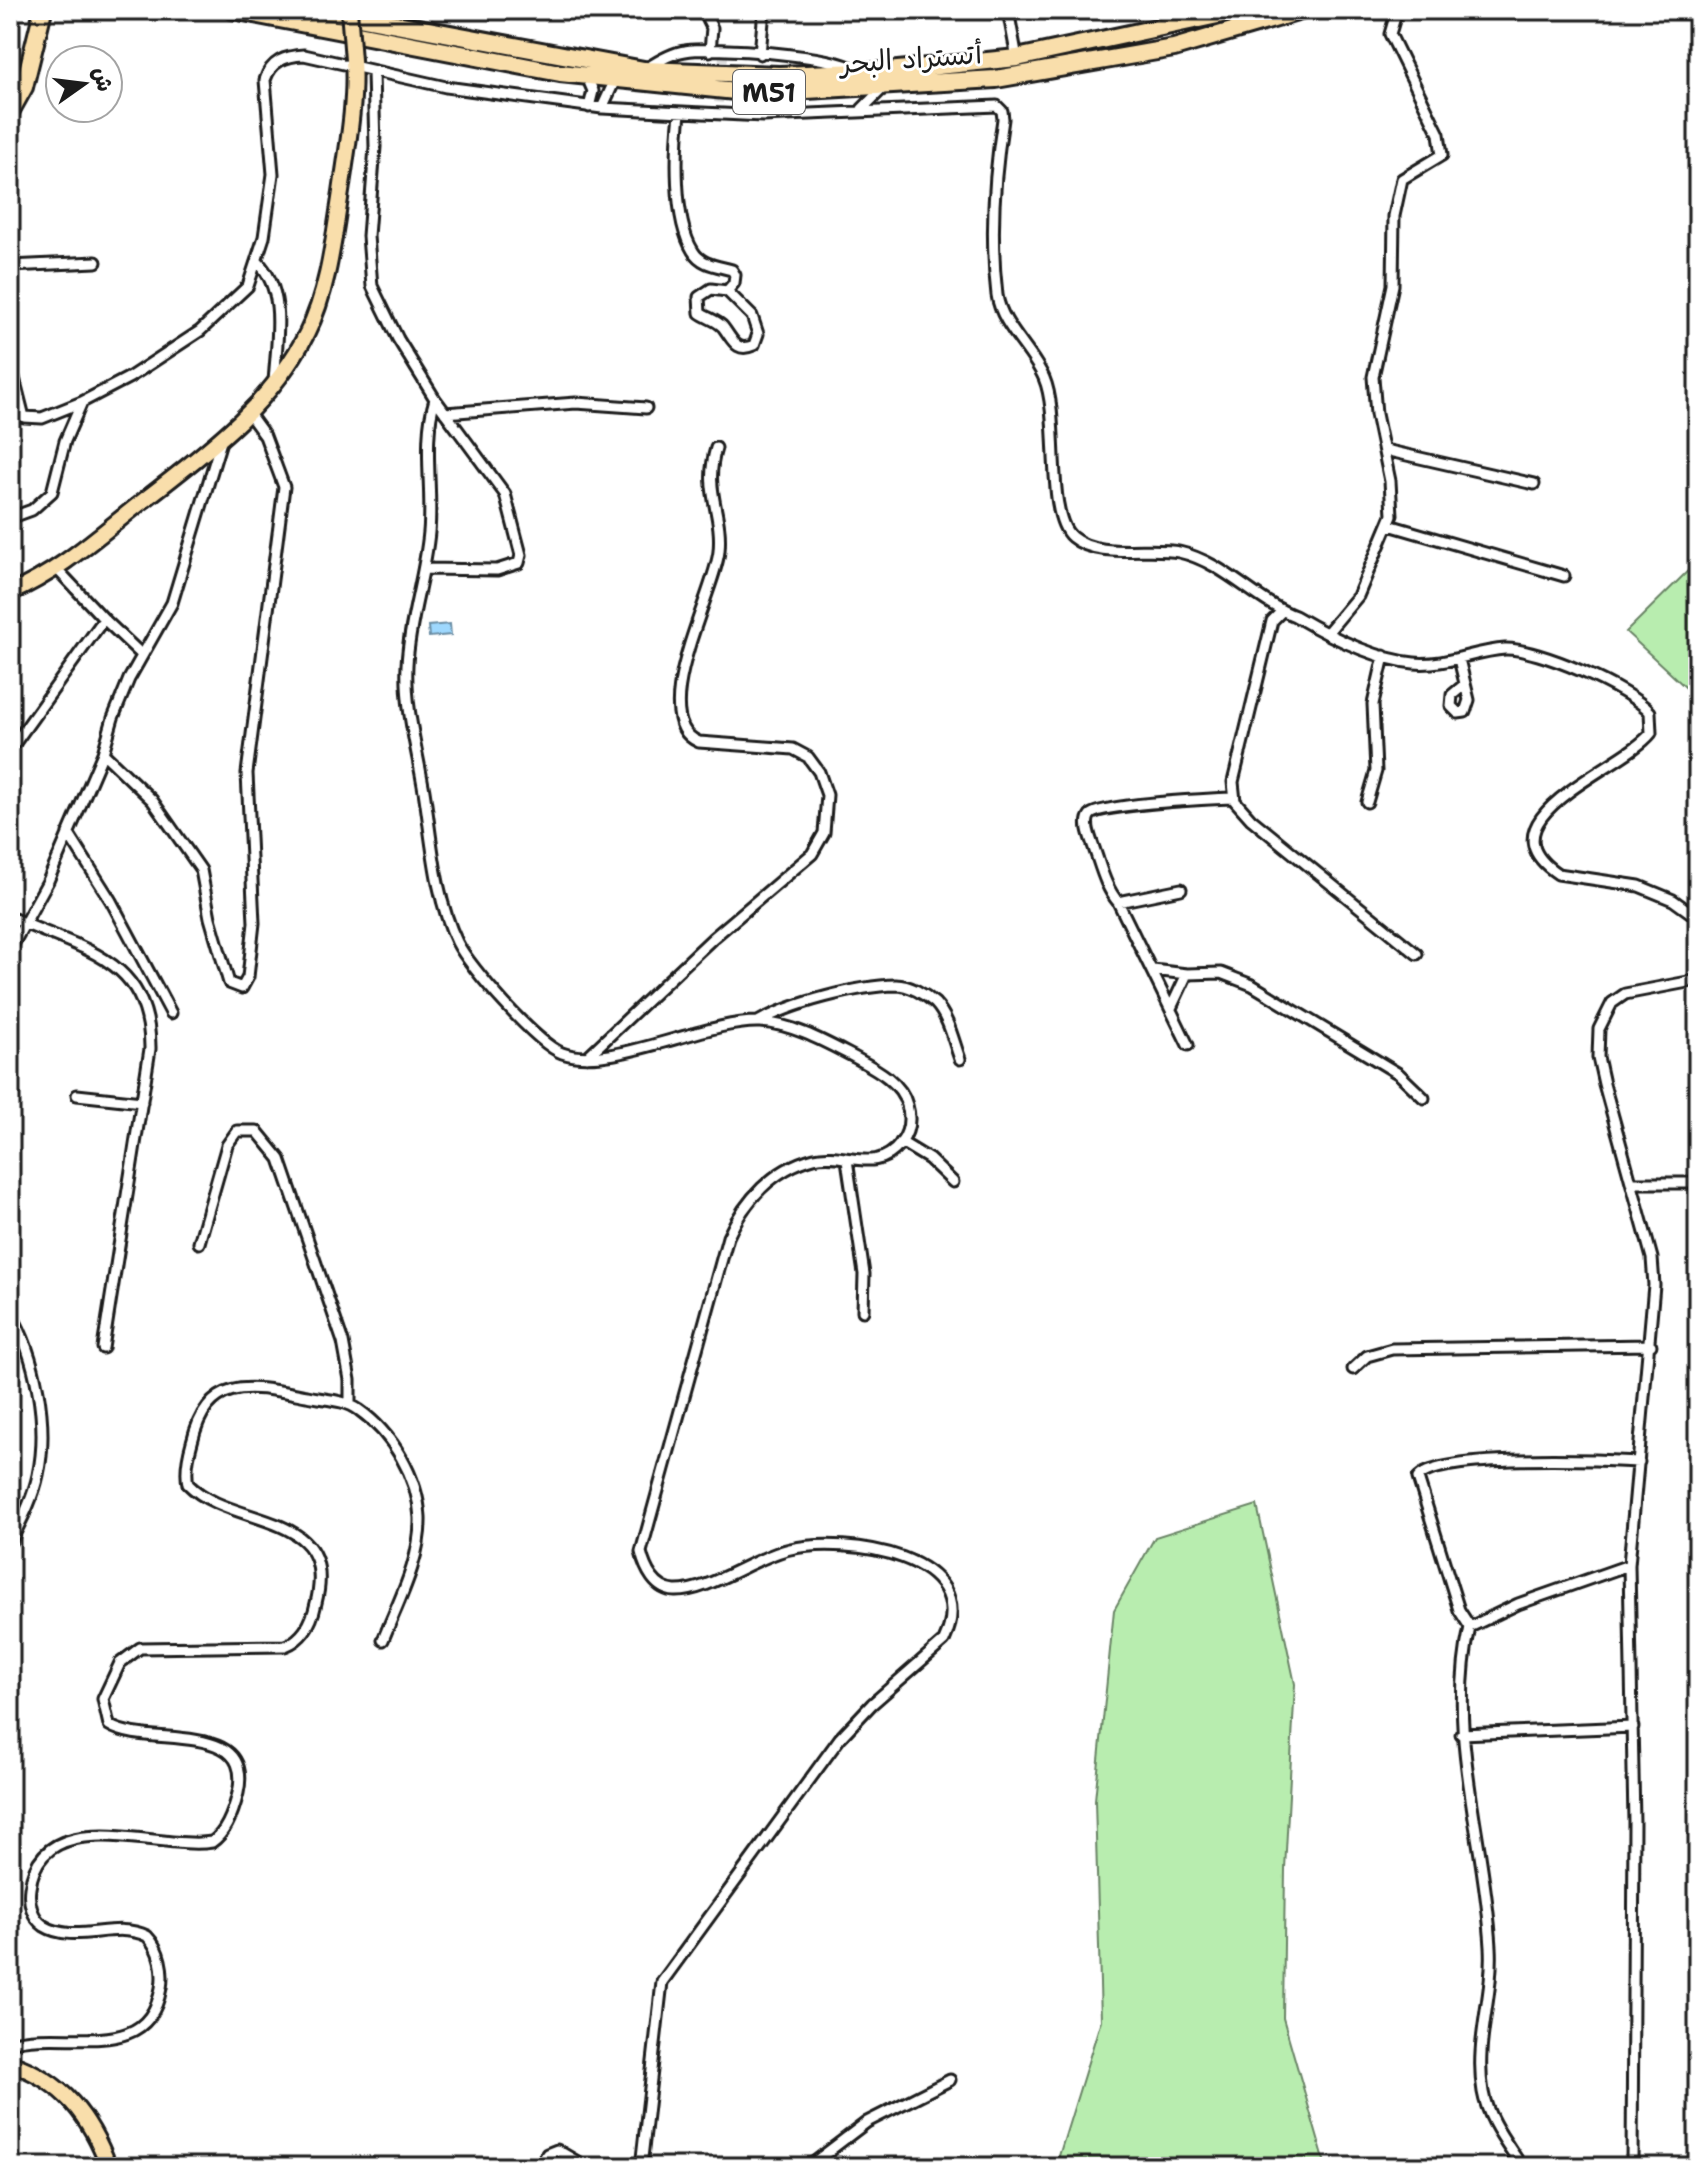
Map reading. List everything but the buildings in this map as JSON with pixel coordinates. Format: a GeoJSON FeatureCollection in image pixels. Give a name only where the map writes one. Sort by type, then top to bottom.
{"type":"FeatureCollection","features":[{"type":"Feature","properties":{"kind":"highway"},"geometry":{"type":"LineString","coordinates":[[10,93],[34,10]]}},
{"type":"Feature","properties":{"kind":"highway"},"geometry":{"type":"LineString","coordinates":[[10,112],[24,87],[43,10]]}},
{"type":"Feature","properties":{"kind":"highway","name":"أتستراد البحر"},"geometry":{"type":"LineString","coordinates":[[233,10],[587,77],[755,93],[883,88],[996,79],[1188,44],[1304,10]]}},
{"type":"Feature","properties":{"kind":"highway","name":"أتستراد البحر"},"geometry":{"type":"LineString","coordinates":[[321,10],[644,70],[779,75],[859,72],[1017,58],[1241,10]]}},
{"type":"Feature","properties":{"kind":"highway"},"geometry":{"type":"LineString","coordinates":[[359,10],[409,27]]}},
{"type":"Feature","properties":{"kind":"main road"},"geometry":{"type":"LineString","coordinates":[[10,593],[57,569],[222,438],[249,414],[274,385],[307,333],[318,305],[338,214],[349,135],[354,64],[349,10]]}},
{"type":"Feature","properties":{"kind":"main road"},"geometry":{"type":"LineString","coordinates":[[10,2063],[69,2096],[84,2113],[109,2167]]}},
{"type":"Feature","properties":{"kind":"street"},"geometry":{"type":"LineString","coordinates":[[703,10],[712,28],[710,51]]}},
{"type":"Feature","properties":{"kind":"street"},"geometry":{"type":"LineString","coordinates":[[760,54],[764,10]]}},
{"type":"Feature","properties":{"kind":"street"},"geometry":{"type":"LineString","coordinates":[[1008,10],[1017,58]]}},
{"type":"Feature","properties":{"kind":"street"},"geometry":{"type":"LineString","coordinates":[[1327,633],[1358,596],[1389,525],[1392,499],[1373,377],[1393,285],[1396,205],[1402,179],[1442,155],[1443,145],[1390,34],[1397,10]]}},
{"type":"Feature","properties":{"kind":"street"},"geometry":{"type":"LineString","coordinates":[[644,70],[685,51],[710,51],[828,59],[859,72]]}},
{"type":"Feature","properties":{"kind":"street"},"geometry":{"type":"LineString","coordinates":[[10,362],[24,417],[42,418],[130,377],[212,322],[242,294],[257,261],[273,174],[273,144],[266,99],[269,69],[289,56],[304,55],[354,64],[373,73],[472,91],[602,108],[763,116],[986,105],[1002,111],[994,217],[997,297],[1001,311],[1033,358],[1050,397],[1058,508],[1068,533],[1083,544],[1102,548],[1165,550],[1191,555],[1257,592],[1280,613],[1384,656],[1422,663],[1503,649],[1526,652],[1634,699],[1650,712],[1653,726],[1645,741],[1602,772],[1573,786],[1543,813],[1536,827],[1535,849],[1548,867],[1558,874],[1639,886],[1673,900],[1698,918]]}},
{"type":"Feature","properties":{"kind":"street"},"geometry":{"type":"LineString","coordinates":[[373,73],[375,147],[370,192],[369,275],[398,339],[435,399],[505,494],[518,538],[520,560],[512,567],[497,570],[425,569]]}},
{"type":"Feature","properties":{"kind":"street"},"geometry":{"type":"LineString","coordinates":[[587,77],[593,91],[589,107]]}},
{"type":"Feature","properties":{"kind":"street"},"geometry":{"type":"LineString","coordinates":[[602,108],[615,80]]}},
{"type":"Feature","properties":{"kind":"street"},"geometry":{"type":"LineString","coordinates":[[862,109],[883,88]]}},
{"type":"Feature","properties":{"kind":"street"},"geometry":{"type":"LineString","coordinates":[[680,113],[675,158],[692,251],[711,266],[732,270],[735,275],[734,283],[727,291],[702,292],[697,304],[700,313],[722,325],[734,344],[750,347],[758,334],[757,327],[741,304],[727,291]]}},
{"type":"Feature","properties":{"kind":"street"},"geometry":{"type":"LineString","coordinates":[[257,261],[270,273],[275,288],[274,385]]}},
{"type":"Feature","properties":{"kind":"street"},"geometry":{"type":"LineString","coordinates":[[10,266],[96,262]]}},
{"type":"Feature","properties":{"kind":"street"},"geometry":{"type":"LineString","coordinates":[[435,399],[430,424],[431,492],[425,569],[410,644],[408,689],[410,717],[448,920],[458,945],[530,1030],[563,1054],[587,1057],[729,1025],[758,1022],[780,1025],[830,1045],[889,1078],[907,1102],[910,1122],[901,1142],[878,1160],[818,1157],[791,1167],[753,1195],[736,1219],[728,1237],[641,1552],[654,1581],[671,1591],[692,1588],[752,1561],[793,1548],[843,1546],[893,1552],[929,1570],[940,1584],[947,1595],[950,1628],[944,1641],[872,1704],[840,1738],[662,1982],[641,2167]]}},
{"type":"Feature","properties":{"kind":"street"},"geometry":{"type":"LineString","coordinates":[[10,518],[32,510],[52,492],[65,441],[82,402]]}},
{"type":"Feature","properties":{"kind":"street"},"geometry":{"type":"LineString","coordinates":[[445,413],[576,403],[646,408]]}},
{"type":"Feature","properties":{"kind":"street"},"geometry":{"type":"LineString","coordinates":[[103,753],[162,812],[201,870],[210,918],[229,983],[242,988],[248,977],[254,923],[247,773],[284,487],[274,455],[249,414]]}},
{"type":"Feature","properties":{"kind":"street"},"geometry":{"type":"LineString","coordinates":[[10,950],[48,881],[103,753],[113,718],[180,584],[222,438]]}},
{"type":"Feature","properties":{"kind":"street"},"geometry":{"type":"LineString","coordinates":[[587,1057],[713,938],[812,854],[824,833],[827,795],[819,772],[808,757],[793,749],[699,742],[689,737],[683,725],[679,701],[684,662],[719,554],[710,484],[716,448]]}},
{"type":"Feature","properties":{"kind":"street"},"geometry":{"type":"LineString","coordinates":[[1385,450],[1534,484]]}},
{"type":"Feature","properties":{"kind":"street"},"geometry":{"type":"LineString","coordinates":[[1389,525],[1564,576]]}},
{"type":"Feature","properties":{"kind":"street"},"geometry":{"type":"LineString","coordinates":[[57,569],[142,655]]}},
{"type":"Feature","properties":{"kind":"street"},"geometry":{"type":"LineString","coordinates":[[1280,613],[1272,621],[1233,782],[1233,798],[1242,811],[1286,849],[1417,954]]}},
{"type":"Feature","properties":{"kind":"street"},"geometry":{"type":"LineString","coordinates":[[10,750],[104,619]]}},
{"type":"Feature","properties":{"kind":"street"},"geometry":{"type":"LineString","coordinates":[[1367,802],[1376,771],[1373,704],[1384,656]]}},
{"type":"Feature","properties":{"kind":"street"},"geometry":{"type":"LineString","coordinates":[[1459,659],[1464,685]]}},
{"type":"Feature","properties":{"kind":"street"},"geometry":{"type":"LineString","coordinates":[[1188,1045],[1153,970],[1108,886],[1087,826],[1091,814],[1119,806],[1233,798]]}},
{"type":"Feature","properties":{"kind":"street"},"geometry":{"type":"LineString","coordinates":[[68,833],[111,901],[171,1013]]}},
{"type":"Feature","properties":{"kind":"street"},"geometry":{"type":"LineString","coordinates":[[1118,902],[1181,889]]}},
{"type":"Feature","properties":{"kind":"street"},"geometry":{"type":"LineString","coordinates":[[10,917],[79,943],[99,954],[141,1000],[150,1032],[103,1348]]}},
{"type":"Feature","properties":{"kind":"street"},"geometry":{"type":"LineString","coordinates":[[1153,970],[1187,974],[1221,973],[1252,985],[1399,1074],[1424,1098]]}},
{"type":"Feature","properties":{"kind":"street"},"geometry":{"type":"LineString","coordinates":[[1171,1008],[1187,974]]}},
{"type":"Feature","properties":{"kind":"street"},"geometry":{"type":"LineString","coordinates":[[1632,2167],[1633,1727],[1629,1565],[1651,1345],[1652,1258],[1604,1084],[1598,1057],[1599,1029],[1612,1003],[1625,994],[1698,980]]}},
{"type":"Feature","properties":{"kind":"street"},"geometry":{"type":"LineString","coordinates":[[758,1022],[781,1009],[899,985],[920,992],[934,1003],[946,1018],[960,1059]]}},
{"type":"Feature","properties":{"kind":"street"},"geometry":{"type":"LineString","coordinates":[[77,1095],[142,1102]]}},
{"type":"Feature","properties":{"kind":"street"},"geometry":{"type":"LineString","coordinates":[[199,1243],[227,1145],[237,1131],[257,1131],[280,1159],[343,1342],[350,1380],[350,1404]]}},
{"type":"Feature","properties":{"kind":"street"},"geometry":{"type":"LineString","coordinates":[[901,1142],[929,1159],[953,1182]]}},
{"type":"Feature","properties":{"kind":"street"},"geometry":{"type":"LineString","coordinates":[[847,1160],[864,1274],[863,1311]]}},
{"type":"Feature","properties":{"kind":"street"},"geometry":{"type":"LineString","coordinates":[[1633,1183],[1698,1183]]}},
{"type":"Feature","properties":{"kind":"street"},"geometry":{"type":"LineString","coordinates":[[10,1312],[35,1383],[41,1442],[32,1495],[10,1543]]}},
{"type":"Feature","properties":{"kind":"street"},"geometry":{"type":"LineString","coordinates":[[1353,1369],[1373,1353],[1392,1349],[1651,1345]]}},
{"type":"Feature","properties":{"kind":"street"},"geometry":{"type":"LineString","coordinates":[[10,2043],[27,2038],[124,2036],[137,2032],[152,2017],[161,1985],[158,1954],[151,1939],[142,1933],[121,1930],[72,1933],[52,1930],[36,1919],[29,1890],[37,1866],[46,1852],[65,1841],[96,1837],[212,1842],[223,1832],[236,1800],[239,1773],[233,1757],[223,1747],[205,1741],[139,1734],[109,1725],[103,1699],[120,1663],[140,1648],[285,1646],[303,1634],[314,1612],[319,1587],[318,1567],[301,1538],[282,1524],[200,1496],[188,1484],[188,1460],[198,1419],[214,1399],[242,1387],[350,1404],[370,1419],[402,1459],[419,1510],[414,1557],[383,1640]]}},
{"type":"Feature","properties":{"kind":"street"},"geometry":{"type":"LineString","coordinates":[[1522,2167],[1491,2116],[1482,2084],[1479,2061],[1491,1952],[1461,1734],[1463,1662],[1470,1627],[1462,1617],[1419,1489],[1421,1473],[1432,1466],[1463,1462],[1639,1462]]}},
{"type":"Feature","properties":{"kind":"street"},"geometry":{"type":"LineString","coordinates":[[1470,1627],[1528,1601],[1629,1565]]}},
{"type":"Feature","properties":{"kind":"street"},"geometry":{"type":"LineString","coordinates":[[1461,1734],[1633,1727]]}},
{"type":"Feature","properties":{"kind":"street"},"geometry":{"type":"LineString","coordinates":[[808,2167],[867,2122],[950,2080]]}},
{"type":"Feature","properties":{"kind":"street"},"geometry":{"type":"LineString","coordinates":[[538,2167],[547,2154],[557,2150],[586,2167]]}},
{"type":"Feature","properties":{"kind":"green space"},"geometry":{"type":"Polygon","coordinates":[[[1698,561],[1698,699],[1626,632],[1698,561]]]}},
{"type":"Feature","properties":{"kind":"green space"},"geometry":{"type":"Polygon","coordinates":[[[1257,1505],[1295,1684],[1285,1869],[1283,2018],[1326,2167],[1060,2167],[1059,2156],[1101,2020],[1095,1800],[1114,1610],[1155,1537],[1257,1505]]]}},
{"type":"Feature","properties":{"kind":"water"},"geometry":{"type":"Polygon","coordinates":[[[450,624],[451,635],[429,637],[428,626],[450,624]]]}},
{"type":"Feature","properties":{"kind":"tunnel"},"geometry":{"type":"LineString","coordinates":[[717,116],[724,52]]}}]}
